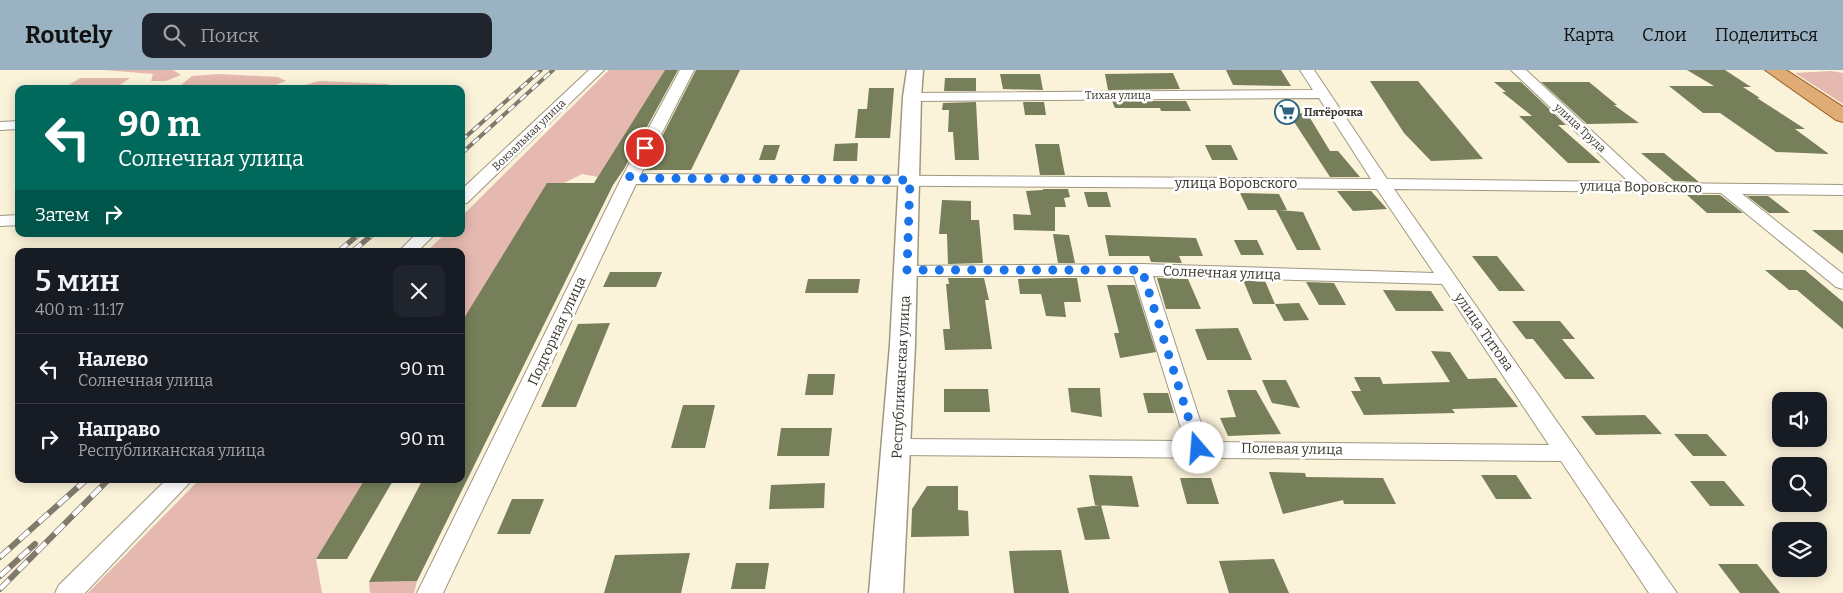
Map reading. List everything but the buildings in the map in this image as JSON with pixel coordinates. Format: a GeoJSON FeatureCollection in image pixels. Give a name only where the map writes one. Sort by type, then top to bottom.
{"type":"FeatureCollection","features":[{"type":"Feature","properties":{"kind":"main road"},"geometry":{"type":"LineString","coordinates":[[1774,70],[1843,116]]}},
{"type":"Feature","properties":{"kind":"street","name":"Вокзальная улица"},"geometry":{"type":"LineString","coordinates":[[465,195],[597,70]]}},
{"type":"Feature","properties":{"kind":"street","name":"Подгорная улица"},"geometry":{"type":"LineString","coordinates":[[430,593],[497,458],[629,178],[686,70]]}},
{"type":"Feature","properties":{"kind":"street","name":"Республиканская улица"},"geometry":{"type":"LineString","coordinates":[[886,593],[897,447],[907,270],[912,97],[915,70]]}},
{"type":"Feature","properties":{"kind":"street","name":"улица Титова"},"geometry":{"type":"LineString","coordinates":[[1307,70],[1382,184],[1664,593]]}},
{"type":"Feature","properties":{"kind":"street","name":"улица Труда"},"geometry":{"type":"LineString","coordinates":[[1518,70],[1643,187]]}},
{"type":"Feature","properties":{"kind":"street","name":"Тихая улица"},"geometry":{"type":"LineString","coordinates":[[912,97],[1323,94]]}},
{"type":"Feature","properties":{"kind":"street"},"geometry":{"type":"LineString","coordinates":[[0,126],[15,125]]}},
{"type":"Feature","properties":{"kind":"street","name":"улица Воровского"},"geometry":{"type":"LineString","coordinates":[[629,178],[1843,190]]}},
{"type":"Feature","properties":{"kind":"street"},"geometry":{"type":"LineString","coordinates":[[1726,189],[1843,284]]}},
{"type":"Feature","properties":{"kind":"street"},"geometry":{"type":"LineString","coordinates":[[0,221],[15,220]]}},
{"type":"Feature","properties":{"kind":"street"},"geometry":{"type":"LineString","coordinates":[[411,248],[423,237]]}},
{"type":"Feature","properties":{"kind":"street","name":"Солнечная улица"},"geometry":{"type":"LineString","coordinates":[[907,270],[1142,270],[1448,279]]}},
{"type":"Feature","properties":{"kind":"street"},"geometry":{"type":"LineString","coordinates":[[1142,270],[1198,448]]}},
{"type":"Feature","properties":{"kind":"street","name":"Полевая улица"},"geometry":{"type":"LineString","coordinates":[[897,447],[1198,448],[1568,453]]}},
{"type":"Feature","properties":{"kind":"street"},"geometry":{"type":"LineString","coordinates":[[68,593],[178,483]]}},
{"type":"Feature","properties":{"kind":"shaded area"},"geometry":{"type":"Polygon","coordinates":[[[103,70],[173,70],[181,75],[166,81],[151,81],[153,74],[103,70]]]}},
{"type":"Feature","properties":{"kind":"shaded area"},"geometry":{"type":"Polygon","coordinates":[[[609,70],[665,70],[598,177],[582,174],[564,183],[547,184],[465,317],[465,248],[430,248],[442,237],[465,237],[465,213],[609,70]]]}},
{"type":"Feature","properties":{"kind":"shaded area"},"geometry":{"type":"Polygon","coordinates":[[[1831,71],[1843,73],[1843,104],[1795,73],[1831,71]]]}},
{"type":"Feature","properties":{"kind":"shaded area"},"geometry":{"type":"Polygon","coordinates":[[[219,74],[278,77],[286,81],[276,85],[181,85],[192,76],[219,74]]]}},
{"type":"Feature","properties":{"kind":"shaded area"},"geometry":{"type":"Polygon","coordinates":[[[80,78],[130,78],[120,85],[69,85],[80,78]]]}},
{"type":"Feature","properties":{"kind":"shaded area"},"geometry":{"type":"Polygon","coordinates":[[[319,81],[391,85],[305,85],[319,81]]]}},
{"type":"Feature","properties":{"kind":"shaded area"},"geometry":{"type":"Polygon","coordinates":[[[196,483],[363,483],[316,559],[322,593],[88,593],[196,483]]]}},
{"type":"Feature","properties":{"kind":"shaded area"},"geometry":{"type":"Polygon","coordinates":[[[417,581],[414,593],[370,593],[369,582],[417,581]]]}},
{"type":"Feature","properties":{"kind":"railway"},"geometry":{"type":"LineString","coordinates":[[465,137],[541,70]]}},
{"type":"Feature","properties":{"kind":"railway"},"geometry":{"type":"LineString","coordinates":[[465,150],[553,70]]}},
{"type":"Feature","properties":{"kind":"railway"},"geometry":{"type":"LineString","coordinates":[[343,248],[355,237]]}},
{"type":"Feature","properties":{"kind":"railway"},"geometry":{"type":"LineString","coordinates":[[357,248],[369,237]]}},
{"type":"Feature","properties":{"kind":"railway"},"geometry":{"type":"LineString","coordinates":[[0,557],[83,483]]}},
{"type":"Feature","properties":{"kind":"railway"},"geometry":{"type":"LineString","coordinates":[[0,589],[105,483]]}},
{"type":"Feature","properties":{"kind":"railway"},"geometry":{"type":"LineString","coordinates":[[0,576],[35,544]]}},
{"type":"Feature","properties":{"kind":"place","name":"Пятёрочка"},"geometry":{"type":"Point","coordinates":[1287,112]}},
{"type":"Feature","properties":{"kind":"route"},"geometry":{"type":"LineString","coordinates":[[645,148],[629,178],[910,180],[907,270],[1142,270],[1198,448]]}}]}
